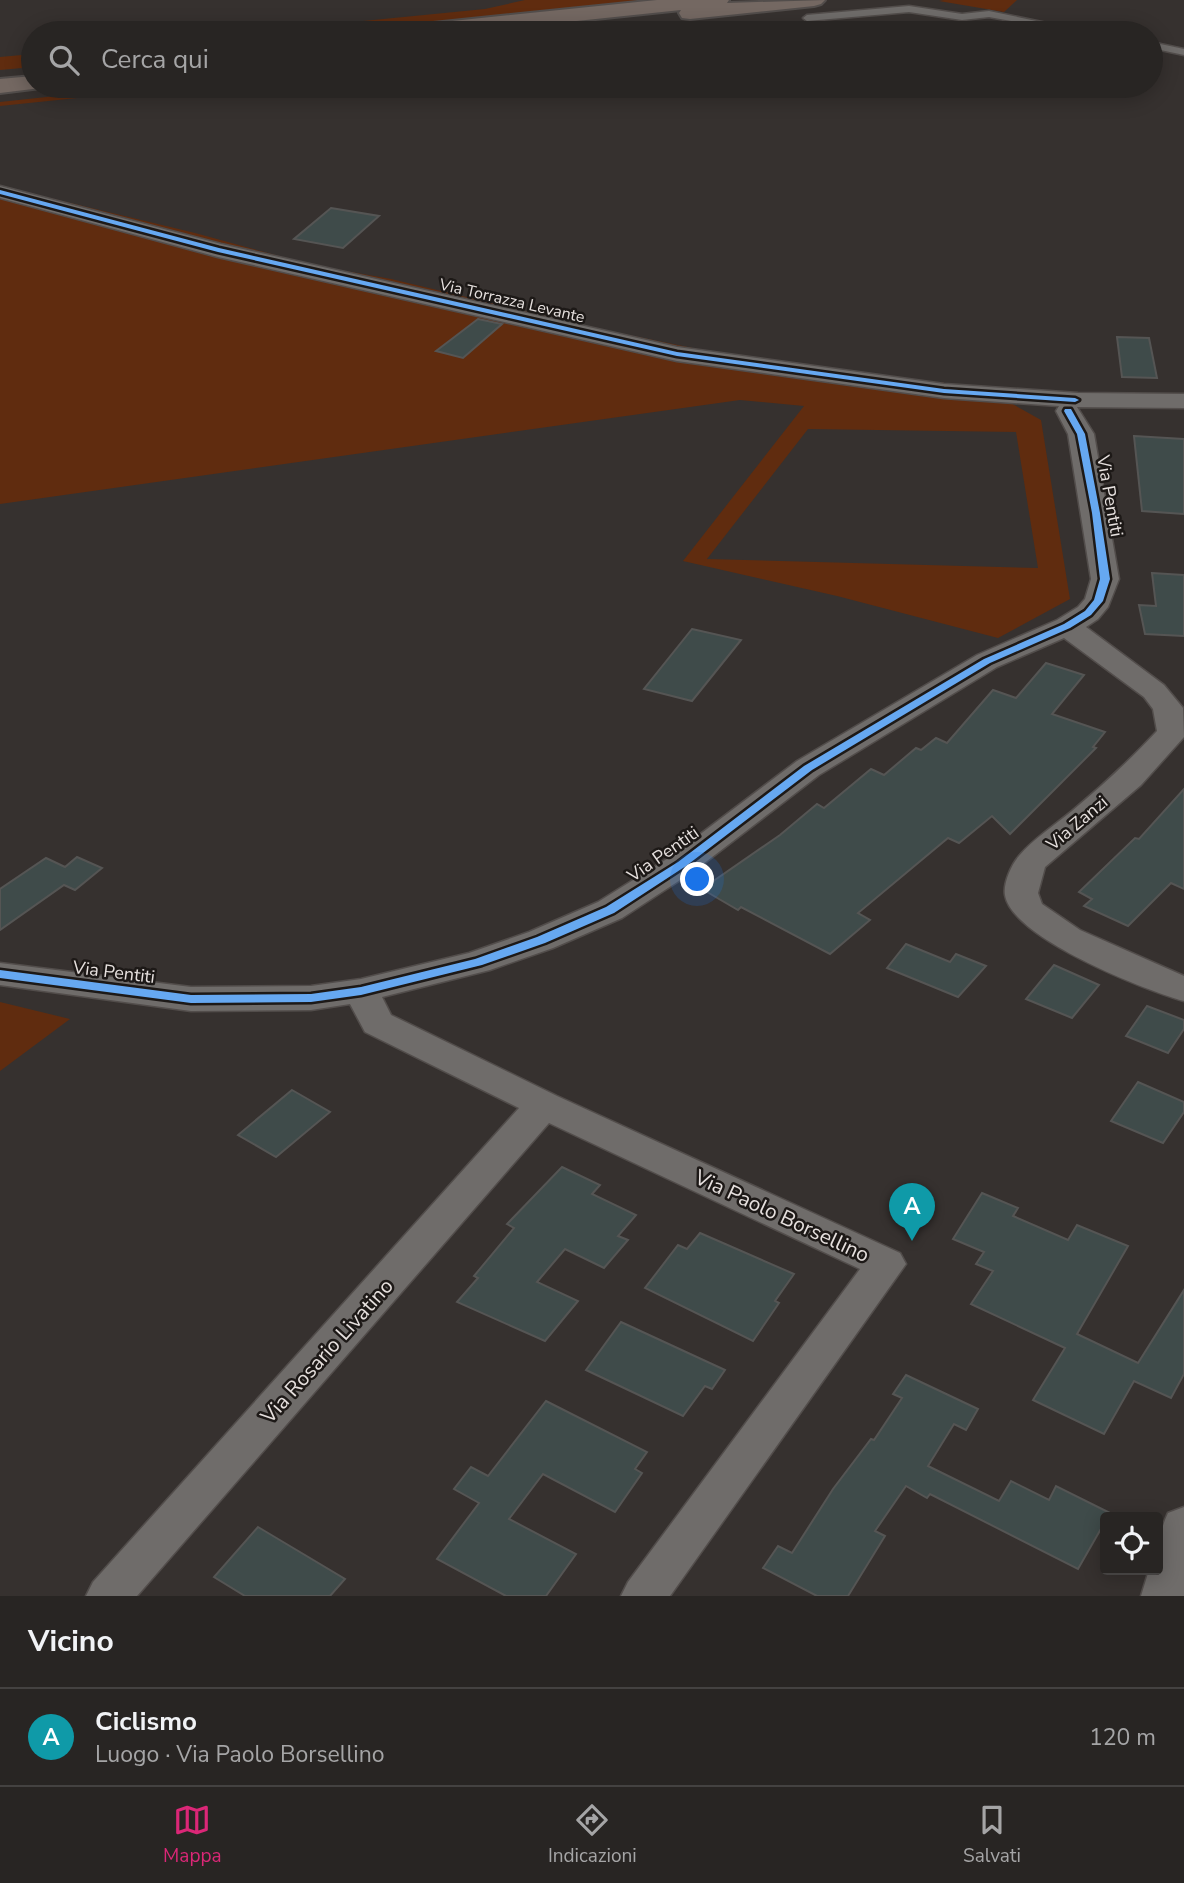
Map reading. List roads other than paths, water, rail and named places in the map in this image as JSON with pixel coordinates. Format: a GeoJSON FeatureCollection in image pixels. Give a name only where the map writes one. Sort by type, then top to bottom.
{"type":"FeatureCollection","features":[{"type":"Feature","properties":{"kind":"highway"},"geometry":{"type":"LineString","coordinates":[[518,21],[718,0]]}},
{"type":"Feature","properties":{"kind":"highway"},"geometry":{"type":"LineString","coordinates":[[656,21],[811,9]]}},
{"type":"Feature","properties":{"kind":"highway"},"geometry":{"type":"LineString","coordinates":[[0,76],[21,73]]}},
{"type":"Feature","properties":{"kind":"highway"},"geometry":{"type":"LineString","coordinates":[[0,86],[21,84]]}},
{"type":"Feature","properties":{"kind":"street","name":"Via Torrazza Levante"},"geometry":{"type":"LineString","coordinates":[[0,192],[218,250],[677,354],[904,386],[1025,397],[1079,411],[1142,400],[1184,401]]}},
{"type":"Feature","properties":{"kind":"street","name":"Via Pentiti"},"geometry":{"type":"LineString","coordinates":[[0,974],[191,999],[311,998],[361,991],[478,962],[541,940],[610,910],[682,864],[808,768],[987,662],[1067,626],[1088,613],[1098,601],[1105,579],[1097,513],[1079,411]]}},
{"type":"Feature","properties":{"kind":"street","name":"Via Zanzi"},"geometry":{"type":"LineString","coordinates":[[1067,626],[1154,691],[1168,708],[1172,732],[1130,778],[1031,862],[1023,882],[1022,898],[1032,914],[1072,940],[1184,989]]}},
{"type":"Feature","properties":{"kind":"street","name":"Via Paolo Borsellino"},"geometry":{"type":"LineString","coordinates":[[361,991],[378,1023],[544,1105],[886,1264],[644,1596]]}},
{"type":"Feature","properties":{"kind":"street","name":"Via Rosario Livatino"},"geometry":{"type":"LineString","coordinates":[[109,1596],[544,1105]]}},
{"type":"Feature","properties":{"kind":"street"},"geometry":{"type":"LineString","coordinates":[[1164,1596],[1184,1526]]}},
{"type":"Feature","properties":{"kind":"lane"},"geometry":{"type":"LineString","coordinates":[[811,9],[909,9],[962,17],[989,15],[1023,21]]}},
{"type":"Feature","properties":{"kind":"lane"},"geometry":{"type":"LineString","coordinates":[[1163,48],[1184,52]]}},
{"type":"Feature","properties":{"kind":"place","name":"Ciclismo"},"geometry":{"type":"Point","coordinates":[912,1241]}}]}
